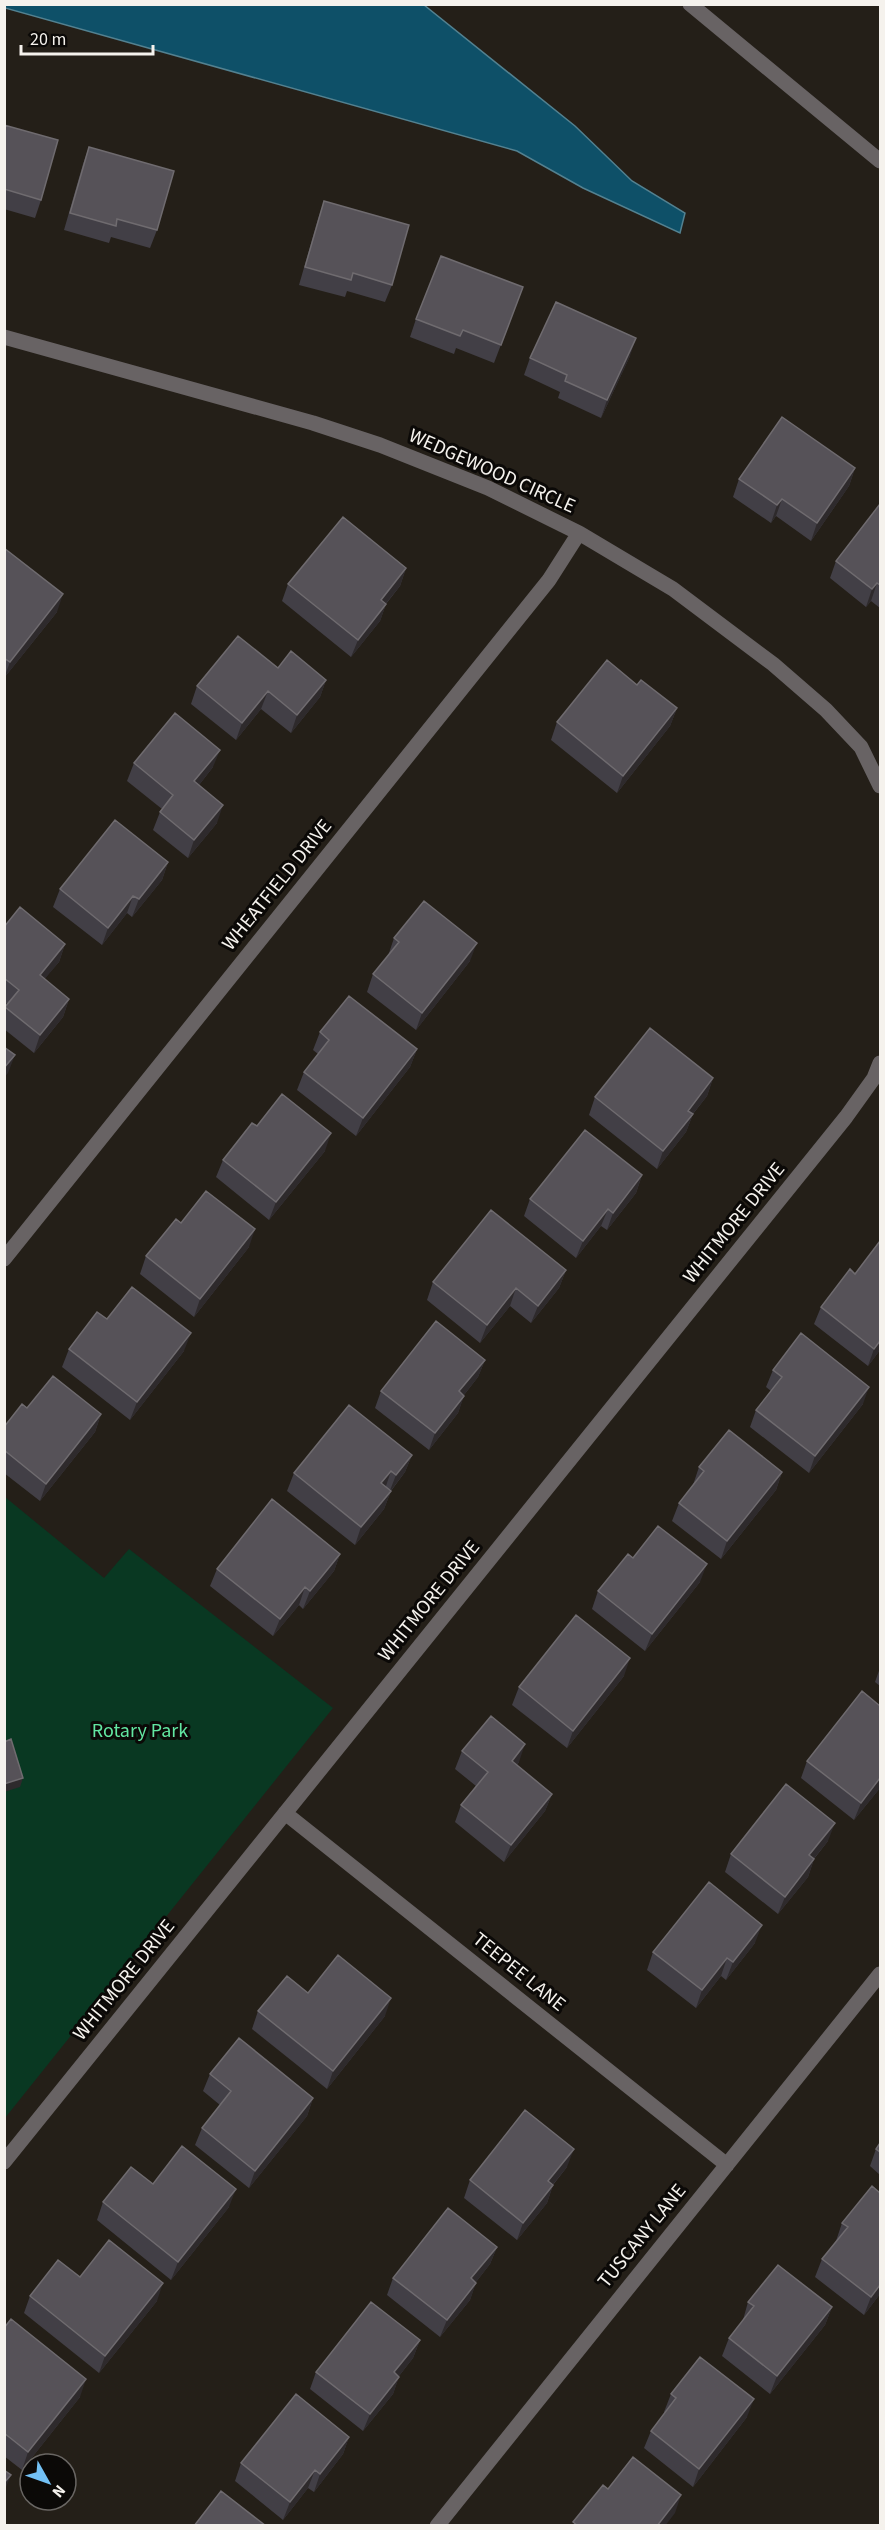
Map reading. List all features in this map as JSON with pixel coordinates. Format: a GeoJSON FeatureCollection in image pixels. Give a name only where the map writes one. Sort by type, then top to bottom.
{"type":"FeatureCollection","features":[{"type":"Feature","properties":{"kind":"street"},"geometry":{"type":"LineString","coordinates":[[690,4],[880,161]]}},
{"type":"Feature","properties":{"kind":"street","name":"WEDGEWOOD CIRCLE"},"geometry":{"type":"LineString","coordinates":[[4,337],[313,423],[380,445],[488,488],[579,533],[673,590],[782,672],[826,710],[861,747],[880,786]]}},
{"type":"Feature","properties":{"kind":"street","name":"WHEATFIELD DRIVE"},"geometry":{"type":"LineString","coordinates":[[4,1259],[549,580],[579,533]]}},
{"type":"Feature","properties":{"kind":"street","name":"WHITMORE DRIVE"},"geometry":{"type":"LineString","coordinates":[[4,2162],[838,1127],[874,1078],[880,1063]]}},
{"type":"Feature","properties":{"kind":"street","name":"TEEPEE LANE"},"geometry":{"type":"LineString","coordinates":[[285,1813],[727,2164]]}},
{"type":"Feature","properties":{"kind":"street","name":"TUSCANY LANE"},"geometry":{"type":"LineString","coordinates":[[437,2526],[880,1974]]}},
{"type":"Feature","properties":{"kind":"green space","name":"Rotary Park"},"geometry":{"type":"Polygon","coordinates":[[[5,1497],[104,1578],[129,1549],[333,1708],[5,2118],[5,1497]]]}},
{"type":"Feature","properties":{"kind":"water"},"geometry":{"type":"Polygon","coordinates":[[[4,5],[424,5],[575,126],[632,181],[685,213],[680,233],[583,188],[517,151],[5,8],[4,5]]]}},
{"type":"Feature","properties":{"kind":"building"},"geometry":{"type":"Polygon","coordinates":[[[4,125],[58,140],[41,200],[4,189],[4,125]]]}},
{"type":"Feature","properties":{"kind":"building"},"geometry":{"type":"Polygon","coordinates":[[[89,147],[174,171],[157,230],[117,219],[116,226],[70,213],[89,147]]]}},
{"type":"Feature","properties":{"kind":"building"},"geometry":{"type":"Polygon","coordinates":[[[324,201],[409,225],[392,285],[353,273],[351,280],[305,267],[324,201]]]}},
{"type":"Feature","properties":{"kind":"building"},"geometry":{"type":"Polygon","coordinates":[[[441,256],[523,287],[501,345],[463,330],[460,336],[416,319],[441,256]]]}},
{"type":"Feature","properties":{"kind":"building"},"geometry":{"type":"Polygon","coordinates":[[[556,302],[636,338],[607,400],[565,381],[567,375],[530,358],[556,302]]]}},
{"type":"Feature","properties":{"kind":"building"},"geometry":{"type":"Polygon","coordinates":[[[782,417],[855,468],[817,523],[782,499],[777,505],[739,479],[782,417]]]}},
{"type":"Feature","properties":{"kind":"building"},"geometry":{"type":"Polygon","coordinates":[[[880,504],[880,585],[877,583],[872,589],[836,561],[880,504]]]}},
{"type":"Feature","properties":{"kind":"building"},"geometry":{"type":"Polygon","coordinates":[[[343,517],[406,568],[381,600],[386,604],[358,640],[288,584],[343,517]]]}},
{"type":"Feature","properties":{"kind":"building"},"geometry":{"type":"Polygon","coordinates":[[[4,548],[63,594],[10,662],[4,658],[4,548]]]}},
{"type":"Feature","properties":{"kind":"building"},"geometry":{"type":"Polygon","coordinates":[[[238,636],[278,668],[291,651],[326,680],[297,715],[268,691],[242,723],[197,686],[238,636]]]}},
{"type":"Feature","properties":{"kind":"building"},"geometry":{"type":"Polygon","coordinates":[[[607,660],[637,685],[641,680],[677,708],[623,776],[557,722],[607,660]]]}},
{"type":"Feature","properties":{"kind":"building"},"geometry":{"type":"Polygon","coordinates":[[[175,713],[220,750],[194,781],[223,805],[194,840],[160,812],[173,795],[134,763],[175,713]]]}},
{"type":"Feature","properties":{"kind":"building"},"geometry":{"type":"Polygon","coordinates":[[[115,820],[168,862],[139,899],[133,896],[108,928],[60,889],[115,820]]]}},
{"type":"Feature","properties":{"kind":"building"},"geometry":{"type":"Polygon","coordinates":[[[424,901],[477,943],[422,1013],[373,974],[399,942],[394,938],[424,901]]]}},
{"type":"Feature","properties":{"kind":"building"},"geometry":{"type":"Polygon","coordinates":[[[20,907],[65,944],[40,975],[69,999],[40,1035],[5,1007],[19,990],[4,978],[4,927],[20,907]]]}},
{"type":"Feature","properties":{"kind":"building"},"geometry":{"type":"Polygon","coordinates":[[[349,996],[417,1049],[363,1118],[304,1072],[329,1040],[320,1032],[349,996]]]}},
{"type":"Feature","properties":{"kind":"building"},"geometry":{"type":"Polygon","coordinates":[[[650,1028],[713,1078],[688,1111],[693,1114],[663,1151],[595,1097],[650,1028]]]}},
{"type":"Feature","properties":{"kind":"building"},"geometry":{"type":"Polygon","coordinates":[[[4,1047],[15,1055],[4,1068],[4,1047]]]}},
{"type":"Feature","properties":{"kind":"building"},"geometry":{"type":"Polygon","coordinates":[[[282,1094],[331,1133],[276,1202],[223,1160],[252,1123],[257,1126],[282,1094]]]}},
{"type":"Feature","properties":{"kind":"building"},"geometry":{"type":"Polygon","coordinates":[[[585,1130],[642,1175],[613,1213],[608,1209],[583,1241],[530,1199],[585,1130]]]}},
{"type":"Feature","properties":{"kind":"building"},"geometry":{"type":"Polygon","coordinates":[[[206,1191],[255,1229],[200,1299],[146,1256],[176,1219],[181,1223],[206,1191]]]}},
{"type":"Feature","properties":{"kind":"building"},"geometry":{"type":"Polygon","coordinates":[[[491,1210],[566,1270],[538,1306],[516,1288],[487,1325],[433,1282],[491,1210]]]}},
{"type":"Feature","properties":{"kind":"building"},"geometry":{"type":"Polygon","coordinates":[[[880,1241],[880,1341],[874,1349],[821,1307],[850,1269],[855,1274],[880,1241]]]}},
{"type":"Feature","properties":{"kind":"building"},"geometry":{"type":"Polygon","coordinates":[[[132,1287],[191,1333],[137,1402],[69,1349],[97,1312],[107,1319],[132,1287]]]}},
{"type":"Feature","properties":{"kind":"building"},"geometry":{"type":"Polygon","coordinates":[[[436,1321],[485,1360],[459,1391],[464,1396],[435,1433],[381,1391],[436,1321]]]}},
{"type":"Feature","properties":{"kind":"building"},"geometry":{"type":"Polygon","coordinates":[[[801,1333],[869,1387],[815,1456],[756,1410],[782,1377],[773,1370],[801,1333]]]}},
{"type":"Feature","properties":{"kind":"building"},"geometry":{"type":"Polygon","coordinates":[[[53,1376],[101,1414],[46,1484],[4,1450],[4,1427],[22,1404],[27,1408],[53,1376]]]}},
{"type":"Feature","properties":{"kind":"building"},"geometry":{"type":"Polygon","coordinates":[[[349,1405],[412,1455],[396,1475],[391,1471],[381,1483],[391,1491],[361,1527],[294,1473],[349,1405]]]}},
{"type":"Feature","properties":{"kind":"building"},"geometry":{"type":"Polygon","coordinates":[[[729,1430],[782,1472],[727,1541],[679,1503],[704,1471],[699,1467],[729,1430]]]}},
{"type":"Feature","properties":{"kind":"building"},"geometry":{"type":"Polygon","coordinates":[[[272,1499],[340,1554],[310,1591],[305,1587],[280,1619],[217,1569],[272,1499]]]}},
{"type":"Feature","properties":{"kind":"building"},"geometry":{"type":"Polygon","coordinates":[[[658,1526],[707,1564],[652,1634],[598,1591],[628,1554],[633,1558],[658,1526]]]}},
{"type":"Feature","properties":{"kind":"building"},"geometry":{"type":"Polygon","coordinates":[[[576,1615],[630,1658],[573,1731],[519,1687],[576,1615]]]}},
{"type":"Feature","properties":{"kind":"building"},"geometry":{"type":"Polygon","coordinates":[[[862,1691],[880,1706],[880,1778],[861,1803],[807,1761],[862,1691]]]}},
{"type":"Feature","properties":{"kind":"building"},"geometry":{"type":"Polygon","coordinates":[[[491,1716],[525,1744],[512,1761],[552,1794],[511,1845],[461,1805],[488,1772],[462,1751],[491,1716]]]}},
{"type":"Feature","properties":{"kind":"building"},"geometry":{"type":"Polygon","coordinates":[[[11,1739],[23,1778],[4,1784],[4,1742],[11,1739]]]}},
{"type":"Feature","properties":{"kind":"building"},"geometry":{"type":"Polygon","coordinates":[[[786,1784],[835,1823],[809,1855],[814,1859],[785,1897],[731,1854],[786,1784]]]}},
{"type":"Feature","properties":{"kind":"building"},"geometry":{"type":"Polygon","coordinates":[[[709,1882],[762,1925],[733,1962],[727,1958],[702,1990],[653,1952],[709,1882]]]}},
{"type":"Feature","properties":{"kind":"building"},"geometry":{"type":"Polygon","coordinates":[[[338,1955],[391,1998],[333,2071],[258,2011],[287,1976],[308,1993],[338,1955]]]}},
{"type":"Feature","properties":{"kind":"building"},"geometry":{"type":"Polygon","coordinates":[[[239,2038],[313,2098],[255,2171],[202,2128],[231,2091],[210,2074],[239,2038]]]}},
{"type":"Feature","properties":{"kind":"building"},"geometry":{"type":"Polygon","coordinates":[[[525,2110],[574,2149],[548,2181],[553,2185],[523,2223],[470,2180],[525,2110]]]}},
{"type":"Feature","properties":{"kind":"building"},"geometry":{"type":"Polygon","coordinates":[[[182,2146],[236,2189],[178,2262],[103,2202],[131,2167],[153,2184],[182,2146]]]}},
{"type":"Feature","properties":{"kind":"building"},"geometry":{"type":"Polygon","coordinates":[[[872,2186],[880,2193],[880,2285],[871,2297],[822,2259],[848,2227],[842,2223],[872,2186]]]}},
{"type":"Feature","properties":{"kind":"building"},"geometry":{"type":"Polygon","coordinates":[[[448,2208],[497,2247],[471,2278],[476,2283],[447,2320],[393,2278],[448,2208]]]}},
{"type":"Feature","properties":{"kind":"building"},"geometry":{"type":"Polygon","coordinates":[[[109,2240],[163,2283],[105,2356],[30,2296],[58,2260],[80,2277],[109,2240]]]}},
{"type":"Feature","properties":{"kind":"building"},"geometry":{"type":"Polygon","coordinates":[[[778,2265],[832,2307],[777,2376],[729,2338],[754,2306],[748,2302],[778,2265]]]}},
{"type":"Feature","properties":{"kind":"building"},"geometry":{"type":"Polygon","coordinates":[[[371,2302],[420,2340],[394,2372],[399,2377],[370,2414],[316,2372],[371,2302]]]}},
{"type":"Feature","properties":{"kind":"building"},"geometry":{"type":"Polygon","coordinates":[[[11,2319],[86,2379],[28,2452],[4,2433],[4,2328],[11,2319]]]}},
{"type":"Feature","properties":{"kind":"building"},"geometry":{"type":"Polygon","coordinates":[[[700,2357],[754,2399],[699,2469],[651,2431],[676,2398],[671,2394],[700,2357]]]}},
{"type":"Feature","properties":{"kind":"building"},"geometry":{"type":"Polygon","coordinates":[[[296,2394],[349,2437],[320,2474],[315,2470],[290,2502],[241,2463],[296,2394]]]}},
{"type":"Feature","properties":{"kind":"building"},"geometry":{"type":"Polygon","coordinates":[[[633,2457],[681,2495],[657,2526],[578,2526],[573,2522],[603,2485],[608,2489],[633,2457]]]}},
{"type":"Feature","properties":{"kind":"building"},"geometry":{"type":"Polygon","coordinates":[[[4,2470],[11,2475],[4,2483],[4,2470]]]}},
{"type":"Feature","properties":{"kind":"building"},"geometry":{"type":"Polygon","coordinates":[[[221,2491],[266,2526],[194,2526],[221,2491]]]}}]}
